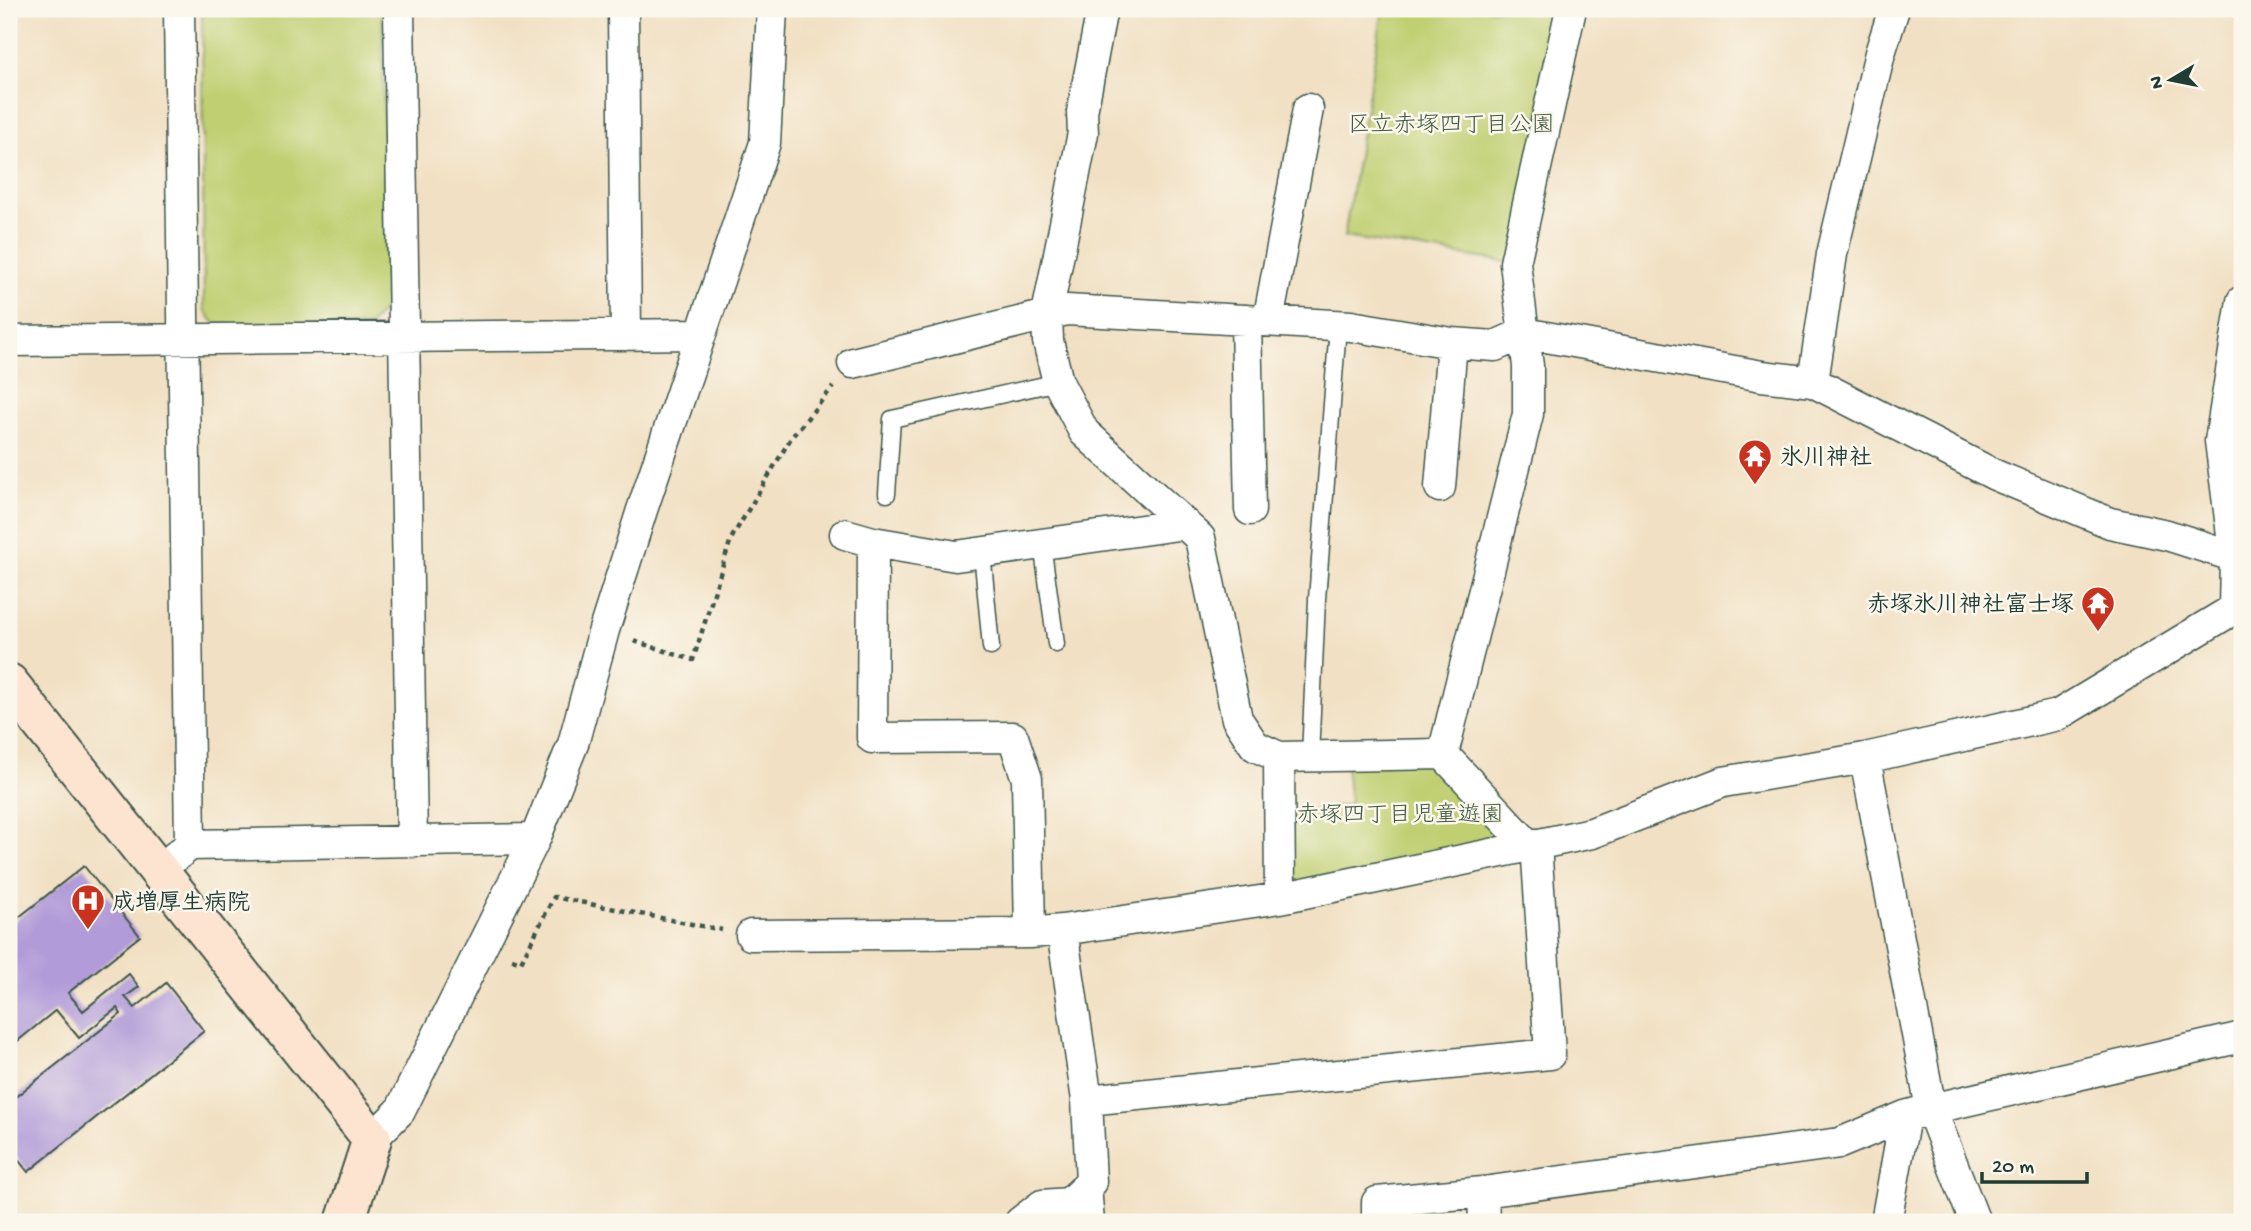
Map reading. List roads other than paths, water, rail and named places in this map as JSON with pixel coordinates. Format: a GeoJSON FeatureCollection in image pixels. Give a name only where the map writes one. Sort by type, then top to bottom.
{"type":"FeatureCollection","features":[{"type":"Feature","properties":{"kind":"street"},"geometry":{"type":"LineString","coordinates":[[179,9],[190,845]]}},
{"type":"Feature","properties":{"kind":"street"},"geometry":{"type":"LineString","coordinates":[[399,9],[412,842]]}},
{"type":"Feature","properties":{"kind":"street"},"geometry":{"type":"LineString","coordinates":[[623,9],[626,334]]}},
{"type":"Feature","properties":{"kind":"street"},"geometry":{"type":"LineString","coordinates":[[345,1222],[372,1139],[400,1111],[535,839],[573,744],[604,630],[765,143],[772,9]]}},
{"type":"Feature","properties":{"kind":"street"},"geometry":{"type":"LineString","coordinates":[[1087,1100],[1550,1054],[1533,845],[1443,754],[1279,757],[1255,746],[1237,719],[1200,538],[1084,432],[1058,382],[1048,341],[1047,314],[1083,133],[1082,112],[1102,9]]}},
{"type":"Feature","properties":{"kind":"street"},"geometry":{"type":"LineString","coordinates":[[1443,754],[1528,414],[1528,366],[1516,263],[1571,9]]}},
{"type":"Feature","properties":{"kind":"street"},"geometry":{"type":"LineString","coordinates":[[1813,382],[1832,254],[1894,9]]}},
{"type":"Feature","properties":{"kind":"street"},"geometry":{"type":"LineString","coordinates":[[1250,510],[1257,321],[1308,109]]}},
{"type":"Feature","properties":{"kind":"street"},"geometry":{"type":"LineString","coordinates":[[751,935],[1030,933],[1280,898],[1592,833],[1723,782],[1865,758],[2058,715],[2238,610],[2239,558],[2220,441],[2242,301]]}},
{"type":"Feature","properties":{"kind":"street"},"geometry":{"type":"LineString","coordinates":[[853,363],[1068,310],[1338,326],[1452,343],[1496,346],[1524,333],[1748,374],[1813,382],[1995,475],[2110,523],[2167,535],[2239,558]]}},
{"type":"Feature","properties":{"kind":"street"},"geometry":{"type":"LineString","coordinates":[[9,341],[701,334]]}},
{"type":"Feature","properties":{"kind":"street"},"geometry":{"type":"LineString","coordinates":[[1440,487],[1452,343]]}},
{"type":"Feature","properties":{"kind":"street"},"geometry":{"type":"LineString","coordinates":[[1030,933],[1027,779],[1013,737],[872,738],[859,538],[956,556],[1185,524]]}},
{"type":"Feature","properties":{"kind":"street"},"geometry":{"type":"LineString","coordinates":[[9,683],[372,1139]]}},
{"type":"Feature","properties":{"kind":"street"},"geometry":{"type":"LineString","coordinates":[[1279,757],[1280,898]]}},
{"type":"Feature","properties":{"kind":"street"},"geometry":{"type":"LineString","coordinates":[[1865,758],[1918,1113],[1975,1222]]}},
{"type":"Feature","properties":{"kind":"street"},"geometry":{"type":"LineString","coordinates":[[158,870],[190,845],[535,839]]}},
{"type":"Feature","properties":{"kind":"street"},"geometry":{"type":"LineString","coordinates":[[1020,1222],[1042,1205],[1069,1203],[1091,1182],[1087,1100],[1062,930]]}},
{"type":"Feature","properties":{"kind":"street"},"geometry":{"type":"LineString","coordinates":[[1377,1222],[1377,1202],[1483,1192],[1840,1143],[1918,1113],[2242,1037]]}},
{"type":"Feature","properties":{"kind":"street"},"geometry":{"type":"LineString","coordinates":[[1886,1222],[1918,1113]]}},
{"type":"Feature","properties":{"kind":"street"},"geometry":{"type":"LineString","coordinates":[[1086,1187],[1089,1222]]}},
{"type":"Feature","properties":{"kind":"street"},"geometry":{"type":"LineString","coordinates":[[1483,1192],[1484,1222]]}},
{"type":"Feature","properties":{"kind":"lane"},"geometry":{"type":"LineString","coordinates":[[1310,757],[1317,599],[1338,326]]}},
{"type":"Feature","properties":{"kind":"lane"},"geometry":{"type":"LineString","coordinates":[[887,494],[892,419],[1058,382]]}},
{"type":"Feature","properties":{"kind":"lane"},"geometry":{"type":"LineString","coordinates":[[1042,544],[1056,644]]}},
{"type":"Feature","properties":{"kind":"lane"},"geometry":{"type":"LineString","coordinates":[[982,552],[991,647]]}},
{"type":"Feature","properties":{"kind":"place","name":"氷川神社"},"geometry":{"type":"Point","coordinates":[1755,486]}},
{"type":"Feature","properties":{"kind":"place","name":"赤塚氷川神社富士塚"},"geometry":{"type":"Point","coordinates":[2098,633]}},
{"type":"Feature","properties":{"kind":"place","name":"成増厚生病院"},"geometry":{"type":"Point","coordinates":[88,931]}},
{"type":"Feature","properties":{"kind":"park label","name":"区立赤塚四丁目公園"},"geometry":{"type":"Point","coordinates":[1451,123]}},
{"type":"Feature","properties":{"kind":"park label","name":"赤塚四丁目児童遊園"},"geometry":{"type":"Point","coordinates":[1400,813]}}]}
